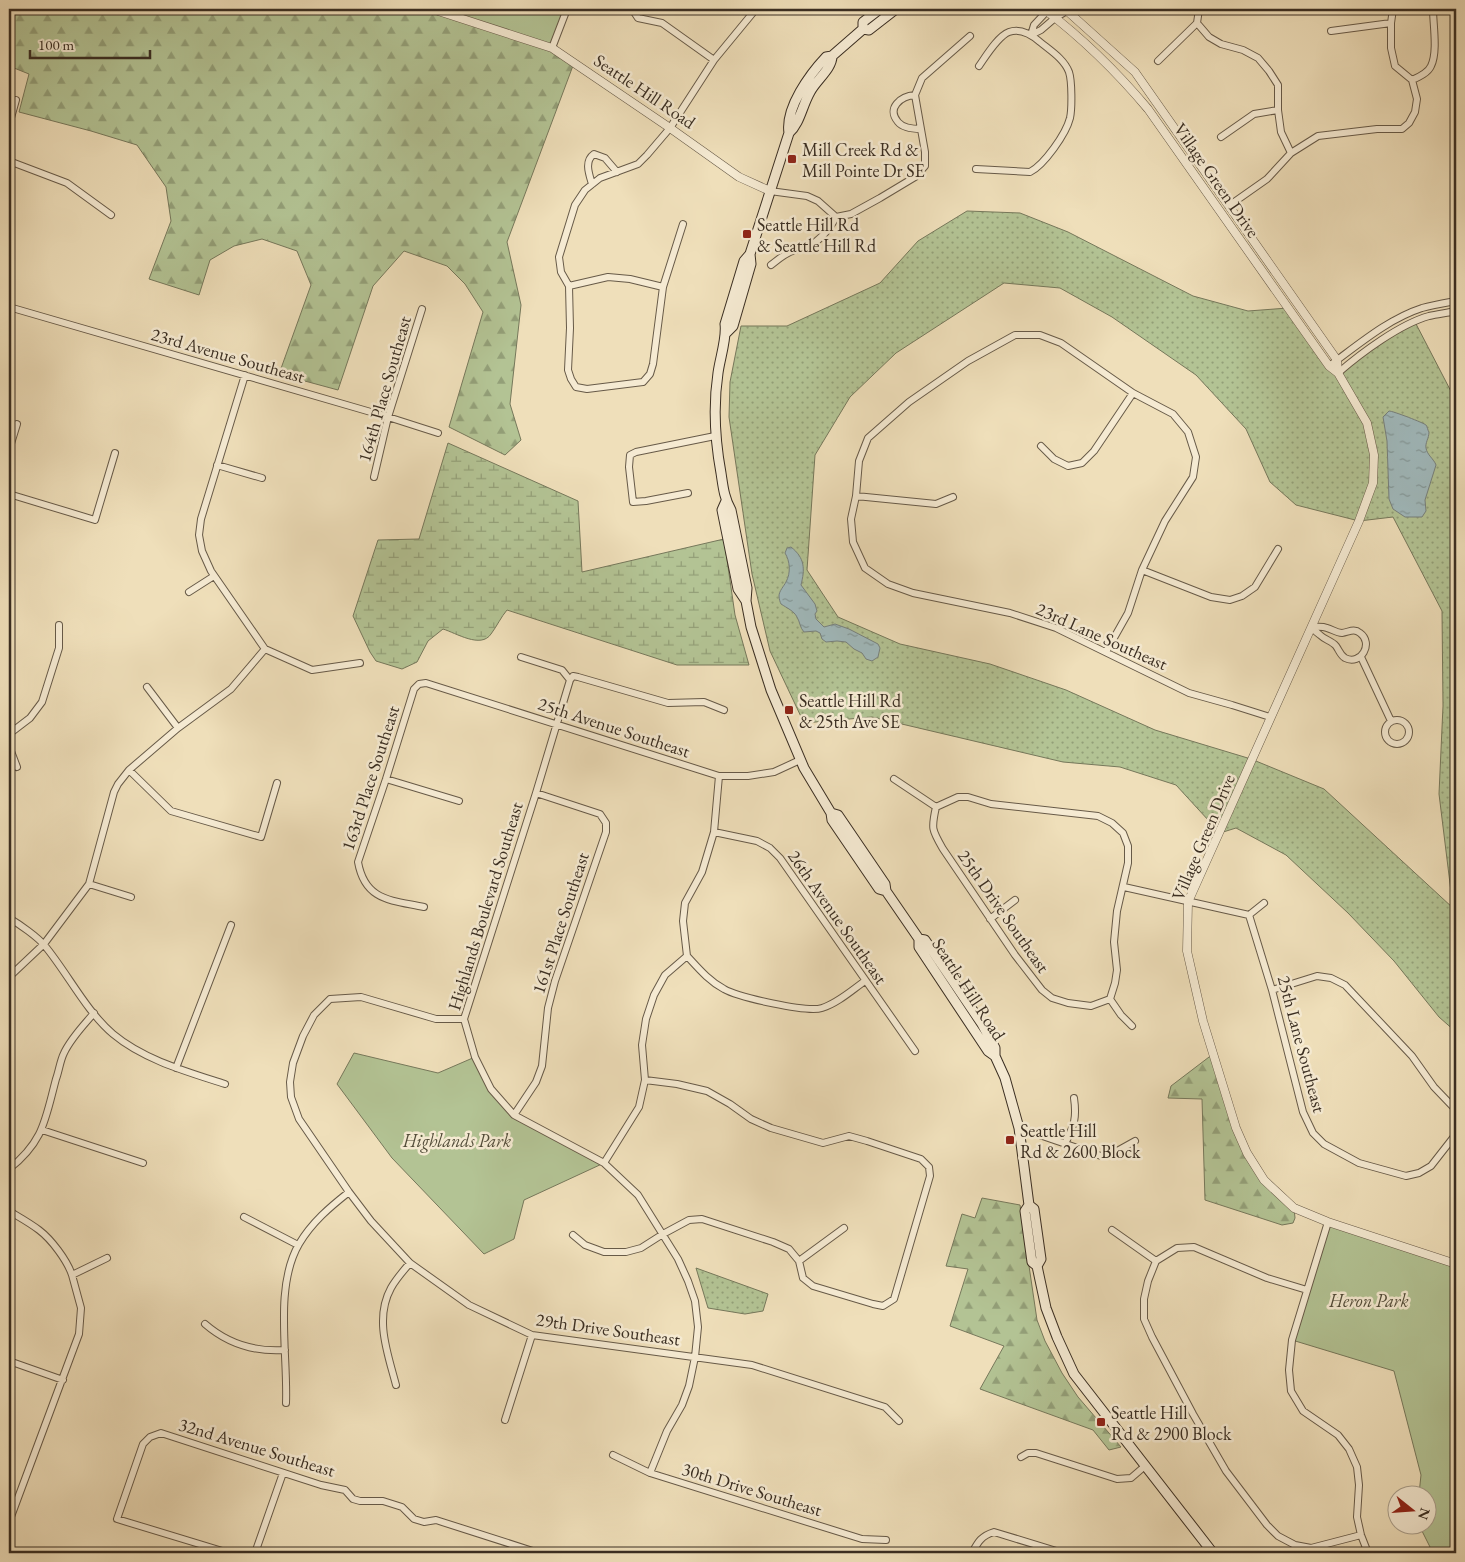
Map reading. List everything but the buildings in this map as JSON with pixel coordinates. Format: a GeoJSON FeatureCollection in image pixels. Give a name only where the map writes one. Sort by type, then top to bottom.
{"type":"FeatureCollection","features":[{"type":"Feature","properties":{"kind":"main road"},"geometry":{"type":"LineString","coordinates":[[770,191],[789,133],[796,127],[810,92],[832,62],[832,56],[863,29],[863,22],[880,9]]}},
{"type":"Feature","properties":{"kind":"main road"},"geometry":{"type":"LineString","coordinates":[[863,29],[869,30],[896,9]]}},
{"type":"Feature","properties":{"kind":"main road","name":"Seattle Hill Road"},"geometry":{"type":"LineString","coordinates":[[770,191],[750,254],[752,264],[733,326],[726,333],[722,348],[717,376],[715,436],[726,501],[731,510],[747,588],[746,601],[751,627],[771,690],[800,760],[831,812],[838,815],[885,884],[886,891],[919,939],[919,947],[988,1051],[995,1056],[1005,1078],[1019,1128],[1029,1204],[1034,1209],[1041,1259],[1037,1266],[1046,1308],[1074,1374],[1213,1553]]}},
{"type":"Feature","properties":{"kind":"street","name":"Seattle Hill Road"},"geometry":{"type":"LineString","coordinates":[[432,9],[552,48],[739,177],[770,191]]}},
{"type":"Feature","properties":{"kind":"street"},"geometry":{"type":"LineString","coordinates":[[552,48],[567,9]]}},
{"type":"Feature","properties":{"kind":"street"},"geometry":{"type":"LineString","coordinates":[[632,9],[638,18],[662,23],[714,60]]}},
{"type":"Feature","properties":{"kind":"street"},"geometry":{"type":"LineString","coordinates":[[683,224],[663,287],[650,374],[643,382],[587,389],[576,387],[568,370],[569,286],[561,272],[559,257],[575,205],[585,190],[600,178],[638,164],[647,155],[670,128],[714,60],[756,9]]}},
{"type":"Feature","properties":{"kind":"street"},"geometry":{"type":"LineString","coordinates":[[1031,35],[1034,25],[1047,9]]}},
{"type":"Feature","properties":{"kind":"street","name":"Village Green Drive"},"geometry":{"type":"LineString","coordinates":[[1047,9],[1126,82],[1148,108],[1329,366],[1338,373],[1367,422],[1374,455],[1373,483],[1359,521],[1188,902],[1187,951],[1203,1021],[1236,1128],[1247,1153],[1264,1180],[1294,1208],[1328,1222],[1456,1264]]}},
{"type":"Feature","properties":{"kind":"street"},"geometry":{"type":"LineString","coordinates":[[1158,62],[1197,23],[1200,9]]}},
{"type":"Feature","properties":{"kind":"street"},"geometry":{"type":"LineString","coordinates":[[1230,205],[1267,179],[1292,153],[1318,136],[1377,129],[1402,129],[1409,123],[1415,112],[1417,99],[1412,80],[1395,66],[1391,48],[1392,9]]}},
{"type":"Feature","properties":{"kind":"street"},"geometry":{"type":"LineString","coordinates":[[1412,80],[1423,74],[1431,66],[1434,54],[1432,9]]}},
{"type":"Feature","properties":{"kind":"street","name":"Village Green Drive"},"geometry":{"type":"LineString","coordinates":[[1055,18],[1068,10],[1135,72],[1337,360],[1338,373]]}},
{"type":"Feature","properties":{"kind":"street"},"geometry":{"type":"LineString","coordinates":[[1031,35],[1041,30],[1055,18]]}},
{"type":"Feature","properties":{"kind":"street"},"geometry":{"type":"LineString","coordinates":[[1197,23],[1209,37],[1221,44],[1243,50],[1258,58],[1269,71],[1278,85],[1278,110],[1281,132],[1292,153]]}},
{"type":"Feature","properties":{"kind":"street"},"geometry":{"type":"LineString","coordinates":[[1331,31],[1391,23]]}},
{"type":"Feature","properties":{"kind":"street"},"geometry":{"type":"LineString","coordinates":[[976,169],[1030,172],[1036,169],[1066,130],[1070,117],[1070,74],[1060,58],[1031,35],[1020,31],[1010,31],[1002,36],[979,66]]}},
{"type":"Feature","properties":{"kind":"street"},"geometry":{"type":"LineString","coordinates":[[836,217],[851,214],[915,177],[925,166],[925,152],[915,96],[917,87],[922,78],[970,36]]}},
{"type":"Feature","properties":{"kind":"street"},"geometry":{"type":"LineString","coordinates":[[915,96],[907,96],[897,102],[894,108],[895,115],[897,122],[902,125],[921,129]]}},
{"type":"Feature","properties":{"kind":"street"},"geometry":{"type":"LineString","coordinates":[[9,125],[16,100]]}},
{"type":"Feature","properties":{"kind":"street"},"geometry":{"type":"LineString","coordinates":[[1221,138],[1254,114],[1278,110]]}},
{"type":"Feature","properties":{"kind":"street"},"geometry":{"type":"LineString","coordinates":[[592,184],[588,165],[589,159],[594,154],[605,158],[617,172]]}},
{"type":"Feature","properties":{"kind":"street"},"geometry":{"type":"LineString","coordinates":[[9,162],[67,183],[110,215]]}},
{"type":"Feature","properties":{"kind":"street"},"geometry":{"type":"LineString","coordinates":[[770,191],[807,196],[818,201],[836,217]]}},
{"type":"Feature","properties":{"kind":"street"},"geometry":{"type":"LineString","coordinates":[[771,265],[782,256],[806,248],[818,240],[829,231],[836,217]]}},
{"type":"Feature","properties":{"kind":"street"},"geometry":{"type":"LineString","coordinates":[[569,286],[608,277],[630,279],[663,287]]}},
{"type":"Feature","properties":{"kind":"street"},"geometry":{"type":"LineString","coordinates":[[1329,366],[1381,329],[1397,320],[1421,308],[1456,301]]}},
{"type":"Feature","properties":{"kind":"street","name":"23rd Avenue Southeast"},"geometry":{"type":"LineString","coordinates":[[9,307],[438,433]]}},
{"type":"Feature","properties":{"kind":"street","name":"164th Place Southeast"},"geometry":{"type":"LineString","coordinates":[[374,477],[388,417],[422,309]]}},
{"type":"Feature","properties":{"kind":"street"},"geometry":{"type":"LineString","coordinates":[[1338,373],[1354,359],[1397,331],[1428,316],[1456,312]]}},
{"type":"Feature","properties":{"kind":"street"},"geometry":{"type":"LineString","coordinates":[[953,497],[936,504],[856,496],[859,461],[868,438],[909,402],[968,361],[1015,335],[1040,334],[1061,342],[1133,393],[1173,414],[1188,432],[1196,457],[1193,477],[1165,521],[1142,570],[1128,613],[1106,652]]}},
{"type":"Feature","properties":{"kind":"street"},"geometry":{"type":"LineString","coordinates":[[245,375],[201,519],[199,535],[202,552],[214,576],[265,649],[312,670],[360,664]]}},
{"type":"Feature","properties":{"kind":"street"},"geometry":{"type":"LineString","coordinates":[[1040,446],[1054,459],[1068,466],[1082,463],[1094,451],[1133,393]]}},
{"type":"Feature","properties":{"kind":"street"},"geometry":{"type":"LineString","coordinates":[[9,450],[17,424]]}},
{"type":"Feature","properties":{"kind":"street"},"geometry":{"type":"LineString","coordinates":[[688,493],[633,502],[629,468],[630,455],[636,452],[715,436]]}},
{"type":"Feature","properties":{"kind":"street"},"geometry":{"type":"LineString","coordinates":[[9,494],[94,520],[115,453]]}},
{"type":"Feature","properties":{"kind":"street"},"geometry":{"type":"LineString","coordinates":[[218,466],[262,478]]}},
{"type":"Feature","properties":{"kind":"street","name":"23rd Lane Southeast"},"geometry":{"type":"LineString","coordinates":[[856,496],[851,519],[853,542],[865,568],[888,584],[913,593],[1010,612],[1056,628],[1189,694],[1232,705],[1270,718]]}},
{"type":"Feature","properties":{"kind":"street"},"geometry":{"type":"LineString","coordinates":[[1142,570],[1211,598],[1230,600],[1242,596],[1255,587],[1278,549]]}},
{"type":"Feature","properties":{"kind":"street"},"geometry":{"type":"LineString","coordinates":[[189,592],[214,576]]}},
{"type":"Feature","properties":{"kind":"street"},"geometry":{"type":"LineString","coordinates":[[9,734],[30,718],[42,702],[59,648],[59,625]]}},
{"type":"Feature","properties":{"kind":"street"},"geometry":{"type":"LineString","coordinates":[[1312,627],[1325,627],[1339,633],[1353,630],[1359,632],[1364,637],[1366,649],[1361,657],[1352,660],[1343,657],[1335,644],[1321,636],[1312,627]]}},
{"type":"Feature","properties":{"kind":"street"},"geometry":{"type":"LineString","coordinates":[[9,978],[44,944],[89,884],[114,792],[118,784],[130,770],[178,728],[231,689],[265,649]]}},
{"type":"Feature","properties":{"kind":"street"},"geometry":{"type":"LineString","coordinates":[[522,657],[562,670],[571,678],[668,703],[704,702],[724,710]]}},
{"type":"Feature","properties":{"kind":"street"},"geometry":{"type":"LineString","coordinates":[[1361,657],[1391,721]]}},
{"type":"Feature","properties":{"kind":"street","name":"Highlands Boulevard Southeast"},"geometry":{"type":"LineString","coordinates":[[571,678],[464,1019],[475,1057],[492,1090],[514,1115],[604,1163],[638,1195],[678,1259],[688,1281],[695,1301],[698,1327],[695,1356],[689,1386],[682,1405],[667,1431],[650,1473]]}},
{"type":"Feature","properties":{"kind":"street","name":"25th Avenue Southeast"},"geometry":{"type":"LineString","coordinates":[[419,684],[426,683],[718,776],[748,776],[774,772],[800,760]]}},
{"type":"Feature","properties":{"kind":"street","name":"163rd Place Southeast"},"geometry":{"type":"LineString","coordinates":[[419,684],[414,689],[358,862],[364,882],[373,893],[385,898],[424,907]]}},
{"type":"Feature","properties":{"kind":"street"},"geometry":{"type":"LineString","coordinates":[[147,687],[178,728]]}},
{"type":"Feature","properties":{"kind":"street"},"geometry":{"type":"LineString","coordinates":[[9,746],[17,767]]}},
{"type":"Feature","properties":{"kind":"street"},"geometry":{"type":"LineString","coordinates":[[130,770],[171,811],[261,838],[277,784]]}},
{"type":"Feature","properties":{"kind":"street"},"geometry":{"type":"LineString","coordinates":[[718,776],[714,832],[702,872],[685,903],[683,921],[687,956],[708,979],[726,991],[803,1009],[821,1008],[836,1002],[865,981]]}},
{"type":"Feature","properties":{"kind":"street"},"geometry":{"type":"LineString","coordinates":[[386,779],[460,801]]}},
{"type":"Feature","properties":{"kind":"street"},"geometry":{"type":"LineString","coordinates":[[894,779],[936,807],[958,797],[991,804],[1098,816],[1112,823],[1122,833],[1128,846],[1128,863],[1116,919],[1114,942],[1117,970],[1110,999],[1121,1015],[1132,1026]]}},
{"type":"Feature","properties":{"kind":"street","name":"161st Place Southeast"},"geometry":{"type":"LineString","coordinates":[[514,1115],[536,1082],[542,1066],[548,1008],[555,980],[606,832],[606,823],[600,814],[536,793]]}},
{"type":"Feature","properties":{"kind":"street","name":"25th Drive Southeast"},"geometry":{"type":"LineString","coordinates":[[936,807],[933,831],[942,849],[1032,980],[1052,998],[1068,1003],[1091,1006],[1110,999]]}},
{"type":"Feature","properties":{"kind":"street","name":"26th Avenue Southeast"},"geometry":{"type":"LineString","coordinates":[[714,832],[758,841],[770,848],[780,858],[915,1051]]}},
{"type":"Feature","properties":{"kind":"street"},"geometry":{"type":"LineString","coordinates":[[89,884],[131,897]]}},
{"type":"Feature","properties":{"kind":"street"},"geometry":{"type":"LineString","coordinates":[[1124,887],[1249,915],[1264,903]]}},
{"type":"Feature","properties":{"kind":"street"},"geometry":{"type":"LineString","coordinates":[[990,919],[1015,900]]}},
{"type":"Feature","properties":{"kind":"street","name":"25th Lane Southeast"},"geometry":{"type":"LineString","coordinates":[[1249,915],[1272,990],[1303,1112],[1313,1133],[1324,1144],[1359,1163],[1406,1176],[1419,1173],[1431,1166],[1456,1134]]}},
{"type":"Feature","properties":{"kind":"street"},"geometry":{"type":"LineString","coordinates":[[9,918],[44,944],[94,1013],[113,1034],[134,1049],[176,1068],[225,1084]]}},
{"type":"Feature","properties":{"kind":"street"},"geometry":{"type":"LineString","coordinates":[[176,1068],[232,924]]}},
{"type":"Feature","properties":{"kind":"street"},"geometry":{"type":"LineString","coordinates":[[604,1163],[639,1107],[645,1080],[642,1045],[646,1019],[654,995],[665,975],[687,956]]}},
{"type":"Feature","properties":{"kind":"street"},"geometry":{"type":"LineString","coordinates":[[1272,990],[1317,976],[1331,978],[1344,985],[1412,1056],[1434,1087],[1456,1110]]}},
{"type":"Feature","properties":{"kind":"street","name":"29th Drive Southeast"},"geometry":{"type":"LineString","coordinates":[[464,1019],[436,1019],[361,997],[330,999],[314,1015],[303,1036],[293,1063],[290,1082],[291,1097],[299,1119],[349,1192],[377,1228],[410,1264],[469,1305],[532,1336],[752,1365],[885,1407],[899,1421]]}},
{"type":"Feature","properties":{"kind":"street"},"geometry":{"type":"LineString","coordinates":[[9,1169],[33,1146],[42,1130],[63,1055],[71,1040],[94,1013]]}},
{"type":"Feature","properties":{"kind":"street"},"geometry":{"type":"LineString","coordinates":[[573,1235],[586,1245],[604,1252],[626,1252],[641,1248],[662,1234],[689,1220],[702,1219],[789,1249],[799,1261],[803,1278],[813,1286],[883,1306],[894,1299],[930,1176],[928,1167],[921,1159],[849,1136],[823,1143],[771,1128],[751,1119],[707,1091],[677,1084],[645,1080]]}},
{"type":"Feature","properties":{"kind":"street"},"geometry":{"type":"LineString","coordinates":[[1065,1144],[1074,1125],[1077,1113],[1074,1098]]}},
{"type":"Feature","properties":{"kind":"street"},"geometry":{"type":"LineString","coordinates":[[1019,1128],[1101,1156],[1117,1151],[1135,1141]]}},
{"type":"Feature","properties":{"kind":"street"},"geometry":{"type":"LineString","coordinates":[[42,1130],[143,1163]]}},
{"type":"Feature","properties":{"kind":"street"},"geometry":{"type":"LineString","coordinates":[[286,1402],[284,1295],[289,1269],[298,1245],[314,1223],[349,1192]]}},
{"type":"Feature","properties":{"kind":"street"},"geometry":{"type":"LineString","coordinates":[[9,1211],[40,1230],[70,1267],[81,1308],[79,1334],[9,1522]]}},
{"type":"Feature","properties":{"kind":"street"},"geometry":{"type":"LineString","coordinates":[[244,1217],[298,1245]]}},
{"type":"Feature","properties":{"kind":"street"},"geometry":{"type":"LineString","coordinates":[[1328,1222],[1292,1340],[1289,1370],[1290,1391],[1303,1411],[1338,1435],[1349,1449],[1357,1467],[1359,1485],[1357,1517],[1368,1553]]}},
{"type":"Feature","properties":{"kind":"street"},"geometry":{"type":"LineString","coordinates":[[799,1261],[844,1228]]}},
{"type":"Feature","properties":{"kind":"street"},"geometry":{"type":"LineString","coordinates":[[1112,1230],[1156,1261]]}},
{"type":"Feature","properties":{"kind":"street"},"geometry":{"type":"LineString","coordinates":[[1307,1290],[1267,1278],[1194,1247],[1178,1248],[1156,1261],[1148,1280],[1144,1299],[1144,1319],[1152,1337],[1226,1471],[1267,1525],[1278,1536],[1295,1545],[1311,1548],[1361,1534]]}},
{"type":"Feature","properties":{"kind":"street"},"geometry":{"type":"LineString","coordinates":[[72,1275],[107,1258]]}},
{"type":"Feature","properties":{"kind":"street"},"geometry":{"type":"LineString","coordinates":[[396,1385],[383,1333],[382,1317],[384,1304],[390,1289],[410,1264]]}},
{"type":"Feature","properties":{"kind":"street"},"geometry":{"type":"LineString","coordinates":[[205,1324],[214,1332],[246,1347],[268,1351],[286,1350]]}},
{"type":"Feature","properties":{"kind":"street"},"geometry":{"type":"LineString","coordinates":[[505,1420],[532,1336]]}},
{"type":"Feature","properties":{"kind":"street"},"geometry":{"type":"LineString","coordinates":[[9,1361],[63,1380]]}},
{"type":"Feature","properties":{"kind":"street","name":"32nd Avenue Southeast"},"geometry":{"type":"LineString","coordinates":[[230,1553],[117,1519],[143,1444],[150,1436],[161,1433],[321,1485],[345,1490],[352,1499],[360,1502],[383,1501],[402,1507],[414,1519],[424,1522],[436,1520],[539,1553]]}},
{"type":"Feature","properties":{"kind":"street"},"geometry":{"type":"LineString","coordinates":[[1021,1457],[1028,1453],[1036,1453],[1116,1479],[1131,1478],[1146,1466]]}},
{"type":"Feature","properties":{"kind":"street","name":"30th Drive Southeast"},"geometry":{"type":"LineString","coordinates":[[613,1455],[650,1473],[862,1539],[886,1540]]}},
{"type":"Feature","properties":{"kind":"street"},"geometry":{"type":"LineString","coordinates":[[254,1553],[283,1473]]}},
{"type":"Feature","properties":{"kind":"street"},"geometry":{"type":"LineString","coordinates":[[972,1553],[978,1542],[985,1535],[994,1532],[1063,1553]]}},
{"type":"Feature","properties":{"kind":"green space"},"geometry":{"type":"Polygon","coordinates":[[[9,9],[432,9],[552,48],[574,63],[507,242],[521,305],[510,404],[521,440],[505,455],[449,427],[483,312],[465,284],[447,266],[404,251],[373,286],[338,390],[279,374],[311,285],[297,251],[262,239],[234,246],[210,260],[199,295],[149,279],[171,221],[166,187],[137,145],[19,112],[29,74],[9,66],[9,9]]]}},
{"type":"Feature","properties":{"kind":"green space"},"geometry":{"type":"Polygon","coordinates":[[[432,9],[567,9],[552,48],[432,9]]]}},
{"type":"Feature","properties":{"kind":"green space"},"geometry":{"type":"Polygon","coordinates":[[[967,211],[1020,213],[1068,232],[1193,296],[1248,311],[1288,308],[1338,372],[1354,359],[1415,322],[1456,401],[1456,1032],[1439,1017],[1394,961],[1348,913],[1286,855],[1236,828],[1220,833],[1176,785],[1120,767],[1063,762],[872,717],[804,723],[770,651],[752,574],[729,417],[730,382],[741,326],[787,326],[880,283],[918,241],[967,211]],[[1004,283],[896,353],[850,397],[815,455],[807,570],[838,617],[900,644],[990,664],[1066,690],[1155,730],[1251,759],[1324,789],[1453,908],[1439,794],[1443,706],[1442,611],[1393,517],[1359,521],[1296,505],[1270,482],[1246,429],[1196,375],[1112,317],[1060,288],[1004,283]]]}},
{"type":"Feature","properties":{"kind":"green space"},"geometry":{"type":"Polygon","coordinates":[[[448,443],[578,501],[582,572],[724,539],[735,615],[749,665],[677,665],[507,610],[487,638],[481,640],[468,639],[443,629],[428,641],[417,662],[402,669],[376,661],[353,616],[378,540],[419,539],[448,443]]]}},
{"type":"Feature","properties":{"kind":"green space","name":"Highlands Park"},"geometry":{"type":"Polygon","coordinates":[[[354,1053],[438,1073],[475,1057],[491,1089],[514,1115],[604,1163],[524,1200],[514,1239],[484,1254],[392,1158],[337,1084],[354,1053]]]}},
{"type":"Feature","properties":{"kind":"green space"},"geometry":{"type":"Polygon","coordinates":[[[1213,1054],[1236,1128],[1264,1180],[1294,1208],[1295,1218],[1293,1223],[1282,1225],[1205,1200],[1202,1099],[1168,1098],[1171,1086],[1213,1054]]]}},
{"type":"Feature","properties":{"kind":"green space"},"geometry":{"type":"Polygon","coordinates":[[[982,1198],[1020,1205],[1037,1320],[1045,1341],[1062,1373],[1078,1397],[1121,1447],[1109,1450],[1093,1430],[980,1389],[1004,1346],[950,1326],[968,1269],[946,1266],[962,1214],[975,1218],[982,1198]]]}},
{"type":"Feature","properties":{"kind":"green space","name":"Heron Park"},"geometry":{"type":"Polygon","coordinates":[[[1328,1222],[1456,1264],[1456,1553],[1433,1553],[1424,1534],[1438,1534],[1438,1484],[1420,1484],[1421,1475],[1394,1371],[1292,1340],[1328,1222]]]}},
{"type":"Feature","properties":{"kind":"green space"},"geometry":{"type":"Polygon","coordinates":[[[696,1268],[768,1294],[763,1311],[745,1314],[708,1308],[696,1268]]]}},
{"type":"Feature","properties":{"kind":"water"},"geometry":{"type":"Polygon","coordinates":[[[1389,411],[1424,424],[1429,432],[1426,448],[1436,465],[1425,500],[1426,511],[1422,517],[1405,517],[1393,509],[1389,499],[1387,441],[1383,417],[1389,411]]]}},
{"type":"Feature","properties":{"kind":"water"},"geometry":{"type":"Polygon","coordinates":[[[791,547],[799,555],[803,564],[801,585],[815,604],[817,611],[815,614],[816,619],[824,627],[835,624],[878,644],[880,648],[878,657],[872,661],[866,659],[862,653],[846,642],[826,642],[822,639],[820,633],[816,631],[804,632],[796,615],[781,604],[779,594],[788,578],[789,571],[789,563],[785,553],[787,548],[791,547]]]}},
{"type":"Feature","properties":{"kind":"place","name":"Mill Creek Rd & Mill Pointe Dr SE"},"geometry":{"type":"Point","coordinates":[792,159]}},
{"type":"Feature","properties":{"kind":"place","name":"Seattle Hill Rd & Seattle Hill Rd"},"geometry":{"type":"Point","coordinates":[747,234]}},
{"type":"Feature","properties":{"kind":"place","name":"Seattle Hill Rd & 25th Ave SE"},"geometry":{"type":"Point","coordinates":[789,710]}},
{"type":"Feature","properties":{"kind":"place","name":"Seattle Hill Rd & 2600 Block"},"geometry":{"type":"Point","coordinates":[1010,1140]}},
{"type":"Feature","properties":{"kind":"place","name":"Seattle Hill Rd & 2900 Block"},"geometry":{"type":"Point","coordinates":[1101,1422]}}]}
